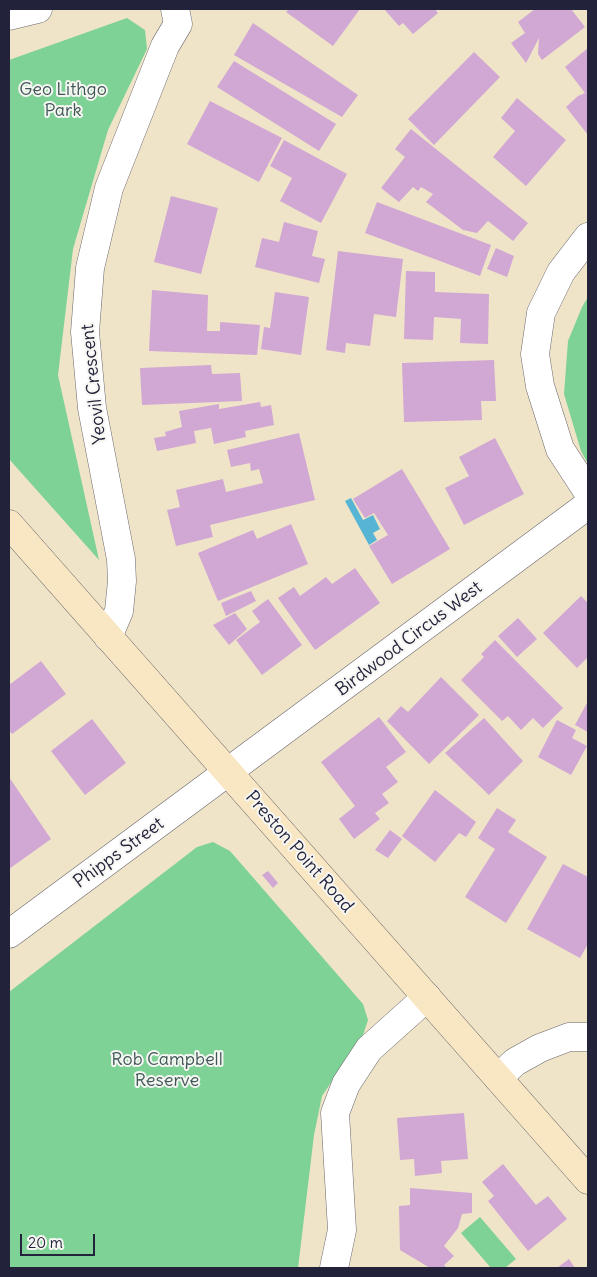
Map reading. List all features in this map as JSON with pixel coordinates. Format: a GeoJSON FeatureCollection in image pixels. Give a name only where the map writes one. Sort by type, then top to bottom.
{"type":"FeatureCollection","features":[{"type":"Feature","properties":{"kind":"main road","name":"Preston Point Road"},"geometry":{"type":"LineString","coordinates":[[9,524],[588,1180]]}},
{"type":"Feature","properties":{"kind":"street"},"geometry":{"type":"LineString","coordinates":[[9,16],[38,9]]}},
{"type":"Feature","properties":{"kind":"street","name":"Yeovil Crescent"},"geometry":{"type":"LineString","coordinates":[[108,637],[119,611],[122,581],[121,559],[92,408],[85,332],[90,268],[109,188],[165,46],[181,14]]}},
{"type":"Feature","properties":{"kind":"street"},"geometry":{"type":"LineString","coordinates":[[588,237],[561,272],[541,313],[535,354],[540,386],[560,449],[588,492]]}},
{"type":"Feature","properties":{"kind":"street","name":"Birdwood Circus West"},"geometry":{"type":"LineString","coordinates":[[229,772],[588,505]]}},
{"type":"Feature","properties":{"kind":"street","name":"Phipps Street"},"geometry":{"type":"LineString","coordinates":[[9,934],[229,772]]}},
{"type":"Feature","properties":{"kind":"street"},"geometry":{"type":"LineString","coordinates":[[334,1268],[342,1230],[335,1113],[346,1084],[369,1049],[427,997]]}},
{"type":"Feature","properties":{"kind":"street"},"geometry":{"type":"LineString","coordinates":[[498,1078],[515,1062],[540,1048],[569,1037],[588,1037]]}},
{"type":"Feature","properties":{"kind":"green space","name":"Geo Lithgo Park"},"geometry":{"type":"Polygon","coordinates":[[[127,18],[145,30],[147,49],[108,130],[73,249],[58,375],[99,560],[9,459],[9,60],[127,18]]]}},
{"type":"Feature","properties":{"kind":"green space"},"geometry":{"type":"Polygon","coordinates":[[[588,297],[588,464],[581,451],[564,394],[568,341],[588,297]]]}},
{"type":"Feature","properties":{"kind":"green space","name":"Rob Campbell Reserve"},"geometry":{"type":"Polygon","coordinates":[[[213,842],[230,851],[363,1004],[368,1020],[363,1035],[322,1096],[314,1135],[298,1268],[9,1268],[9,992],[197,847],[213,842]]]}},
{"type":"Feature","properties":{"kind":"green space"},"geometry":{"type":"Polygon","coordinates":[[[480,1217],[516,1259],[505,1268],[491,1268],[461,1233],[480,1217]]]}},
{"type":"Feature","properties":{"kind":"water"},"geometry":{"type":"Polygon","coordinates":[[[351,498],[363,520],[373,515],[380,529],[373,533],[377,540],[369,545],[345,501],[351,498]]]}},
{"type":"Feature","properties":{"kind":"building"},"geometry":{"type":"Polygon","coordinates":[[[289,9],[360,9],[333,46],[286,12],[289,9]]]}},
{"type":"Feature","properties":{"kind":"building"},"geometry":{"type":"Polygon","coordinates":[[[384,9],[435,9],[438,13],[413,34],[403,23],[399,26],[384,9]]]}},
{"type":"Feature","properties":{"kind":"building"},"geometry":{"type":"Polygon","coordinates":[[[535,9],[571,9],[585,27],[542,60],[538,54],[539,38],[526,63],[511,43],[525,33],[518,22],[535,9]]]}},
{"type":"Feature","properties":{"kind":"building"},"geometry":{"type":"Polygon","coordinates":[[[253,23],[358,95],[342,117],[234,55],[253,23]]]}},
{"type":"Feature","properties":{"kind":"building"},"geometry":{"type":"Polygon","coordinates":[[[588,48],[588,135],[566,107],[578,96],[585,93],[565,67],[588,48]]]}},
{"type":"Feature","properties":{"kind":"building"},"geometry":{"type":"Polygon","coordinates":[[[474,52],[500,77],[434,145],[408,119],[474,52]]]}},
{"type":"Feature","properties":{"kind":"building"},"geometry":{"type":"Polygon","coordinates":[[[234,61],[336,124],[319,151],[217,87],[234,61]]]}},
{"type":"Feature","properties":{"kind":"building"},"geometry":{"type":"Polygon","coordinates":[[[517,98],[566,140],[526,186],[493,157],[515,131],[501,118],[517,98]]]}},
{"type":"Feature","properties":{"kind":"building"},"geometry":{"type":"Polygon","coordinates":[[[210,101],[282,138],[259,182],[187,144],[210,101]]]}},
{"type":"Feature","properties":{"kind":"building"},"geometry":{"type":"Polygon","coordinates":[[[411,129],[528,223],[513,241],[488,221],[477,233],[463,230],[426,202],[433,194],[421,187],[418,191],[413,187],[399,202],[381,188],[405,157],[395,149],[411,129]]]}},
{"type":"Feature","properties":{"kind":"building"},"geometry":{"type":"Polygon","coordinates":[[[284,140],[347,174],[321,223],[280,201],[292,178],[270,166],[284,140]]]}},
{"type":"Feature","properties":{"kind":"building"},"geometry":{"type":"Polygon","coordinates":[[[171,196],[218,208],[201,274],[154,262],[171,196]]]}},
{"type":"Feature","properties":{"kind":"building"},"geometry":{"type":"Polygon","coordinates":[[[377,202],[491,245],[480,276],[365,233],[377,202]]]}},
{"type":"Feature","properties":{"kind":"building"},"geometry":{"type":"Polygon","coordinates":[[[284,222],[318,231],[312,256],[325,259],[319,283],[255,267],[262,238],[279,242],[284,222]]]}},
{"type":"Feature","properties":{"kind":"building"},"geometry":{"type":"Polygon","coordinates":[[[496,248],[514,256],[507,277],[487,269],[496,248]]]}},
{"type":"Feature","properties":{"kind":"building"},"geometry":{"type":"Polygon","coordinates":[[[338,251],[403,259],[396,317],[374,314],[370,346],[346,343],[345,353],[326,350],[338,251]]]}},
{"type":"Feature","properties":{"kind":"building"},"geometry":{"type":"Polygon","coordinates":[[[406,271],[435,272],[435,292],[489,294],[488,344],[460,343],[461,319],[434,317],[433,340],[404,339],[406,271]]]}},
{"type":"Feature","properties":{"kind":"building"},"geometry":{"type":"Polygon","coordinates":[[[152,290],[208,295],[207,331],[220,331],[220,322],[260,325],[257,355],[149,351],[152,290]]]}},
{"type":"Feature","properties":{"kind":"building"},"geometry":{"type":"Polygon","coordinates":[[[275,292],[309,297],[301,355],[261,349],[264,327],[270,328],[275,292]]]}},
{"type":"Feature","properties":{"kind":"building"},"geometry":{"type":"Polygon","coordinates":[[[494,360],[496,401],[481,401],[482,420],[404,422],[402,363],[494,360]]]}},
{"type":"Feature","properties":{"kind":"building"},"geometry":{"type":"Polygon","coordinates":[[[211,365],[212,374],[240,373],[242,401],[142,405],[140,368],[211,365]]]}},
{"type":"Feature","properties":{"kind":"building"},"geometry":{"type":"Polygon","coordinates":[[[260,402],[261,407],[271,405],[274,425],[245,431],[246,437],[214,444],[211,428],[194,431],[196,443],[157,451],[154,438],[166,436],[165,432],[182,427],[179,411],[219,404],[219,409],[260,402]]]}},
{"type":"Feature","properties":{"kind":"building"},"geometry":{"type":"Polygon","coordinates":[[[299,433],[315,500],[210,525],[213,537],[176,546],[167,510],[180,507],[176,490],[223,479],[226,492],[263,483],[259,469],[251,471],[250,463],[231,467],[227,450],[299,433]]]}},
{"type":"Feature","properties":{"kind":"building"},"geometry":{"type":"Polygon","coordinates":[[[495,438],[524,494],[464,525],[445,488],[469,476],[459,457],[495,438]]]}},
{"type":"Feature","properties":{"kind":"building"},"geometry":{"type":"Polygon","coordinates":[[[402,469],[450,549],[392,584],[369,546],[388,535],[374,513],[365,518],[353,499],[402,469]]]}},
{"type":"Feature","properties":{"kind":"building"},"geometry":{"type":"Polygon","coordinates":[[[291,524],[308,564],[218,601],[198,553],[253,530],[257,539],[291,524]]]}},
{"type":"Feature","properties":{"kind":"building"},"geometry":{"type":"Polygon","coordinates":[[[355,568],[380,603],[315,650],[278,598],[294,587],[300,596],[326,577],[332,584],[355,568]]]}},
{"type":"Feature","properties":{"kind":"building"},"geometry":{"type":"Polygon","coordinates":[[[251,591],[256,601],[226,616],[221,603],[251,591]]]}},
{"type":"Feature","properties":{"kind":"building"},"geometry":{"type":"Polygon","coordinates":[[[581,596],[588,603],[588,657],[577,668],[543,633],[581,596]]]}},
{"type":"Feature","properties":{"kind":"building"},"geometry":{"type":"Polygon","coordinates":[[[268,599],[302,645],[262,675],[236,640],[260,622],[252,611],[268,599]]]}},
{"type":"Feature","properties":{"kind":"building"},"geometry":{"type":"Polygon","coordinates":[[[235,613],[247,629],[229,645],[213,625],[235,613]]]}},
{"type":"Feature","properties":{"kind":"building"},"geometry":{"type":"Polygon","coordinates":[[[518,618],[537,639],[517,657],[498,636],[518,618]]]}},
{"type":"Feature","properties":{"kind":"building"},"geometry":{"type":"Polygon","coordinates":[[[495,640],[563,708],[543,728],[533,718],[521,730],[508,716],[502,721],[461,680],[484,657],[481,654],[495,640]]]}},
{"type":"Feature","properties":{"kind":"building"},"geometry":{"type":"Polygon","coordinates":[[[41,661],[66,694],[12,734],[9,730],[9,685],[41,661]]]}},
{"type":"Feature","properties":{"kind":"building"},"geometry":{"type":"Polygon","coordinates":[[[441,677],[479,715],[429,764],[387,721],[401,706],[408,712],[441,677]]]}},
{"type":"Feature","properties":{"kind":"building"},"geometry":{"type":"Polygon","coordinates":[[[588,701],[588,732],[575,725],[588,701]]]}},
{"type":"Feature","properties":{"kind":"building"},"geometry":{"type":"Polygon","coordinates":[[[379,717],[406,752],[386,767],[398,782],[382,794],[389,803],[375,813],[380,819],[354,839],[339,819],[355,806],[321,762],[379,717]]]}},
{"type":"Feature","properties":{"kind":"building"},"geometry":{"type":"Polygon","coordinates":[[[484,718],[523,761],[489,795],[445,753],[484,718]]]}},
{"type":"Feature","properties":{"kind":"building"},"geometry":{"type":"Polygon","coordinates":[[[92,719],[126,763],[85,795],[51,751],[92,719]]]}},
{"type":"Feature","properties":{"kind":"building"},"geometry":{"type":"Polygon","coordinates":[[[557,720],[576,730],[572,738],[587,746],[571,775],[538,757],[557,720]]]}},
{"type":"Feature","properties":{"kind":"building"},"geometry":{"type":"Polygon","coordinates":[[[9,777],[51,839],[9,869],[9,777]]]}},
{"type":"Feature","properties":{"kind":"building"},"geometry":{"type":"Polygon","coordinates":[[[435,790],[476,822],[466,837],[459,833],[435,862],[402,836],[435,790]]]}},
{"type":"Feature","properties":{"kind":"building"},"geometry":{"type":"Polygon","coordinates":[[[497,808],[516,820],[508,832],[547,857],[506,923],[465,897],[495,849],[478,838],[497,808]]]}},
{"type":"Feature","properties":{"kind":"building"},"geometry":{"type":"Polygon","coordinates":[[[390,830],[402,839],[388,858],[375,850],[390,830]]]}},
{"type":"Feature","properties":{"kind":"building"},"geometry":{"type":"Polygon","coordinates":[[[563,864],[588,877],[588,944],[580,958],[527,929],[563,864]]]}},
{"type":"Feature","properties":{"kind":"building"},"geometry":{"type":"Polygon","coordinates":[[[268,871],[278,883],[273,888],[262,875],[268,871]]]}},
{"type":"Feature","properties":{"kind":"building"},"geometry":{"type":"Polygon","coordinates":[[[464,1113],[468,1159],[441,1161],[442,1173],[415,1176],[414,1159],[400,1160],[397,1118],[464,1113]]]}},
{"type":"Feature","properties":{"kind":"building"},"geometry":{"type":"Polygon","coordinates":[[[503,1164],[536,1205],[548,1196],[567,1219],[528,1251],[488,1201],[494,1196],[482,1182],[503,1164]]]}},
{"type":"Feature","properties":{"kind":"building"},"geometry":{"type":"Polygon","coordinates":[[[410,1188],[472,1193],[472,1213],[462,1214],[458,1228],[444,1246],[454,1256],[444,1265],[447,1268],[430,1268],[400,1250],[399,1206],[410,1205],[410,1188]]]}},
{"type":"Feature","properties":{"kind":"building"},"geometry":{"type":"Polygon","coordinates":[[[569,1259],[575,1268],[557,1268],[569,1259]]]}}]}
